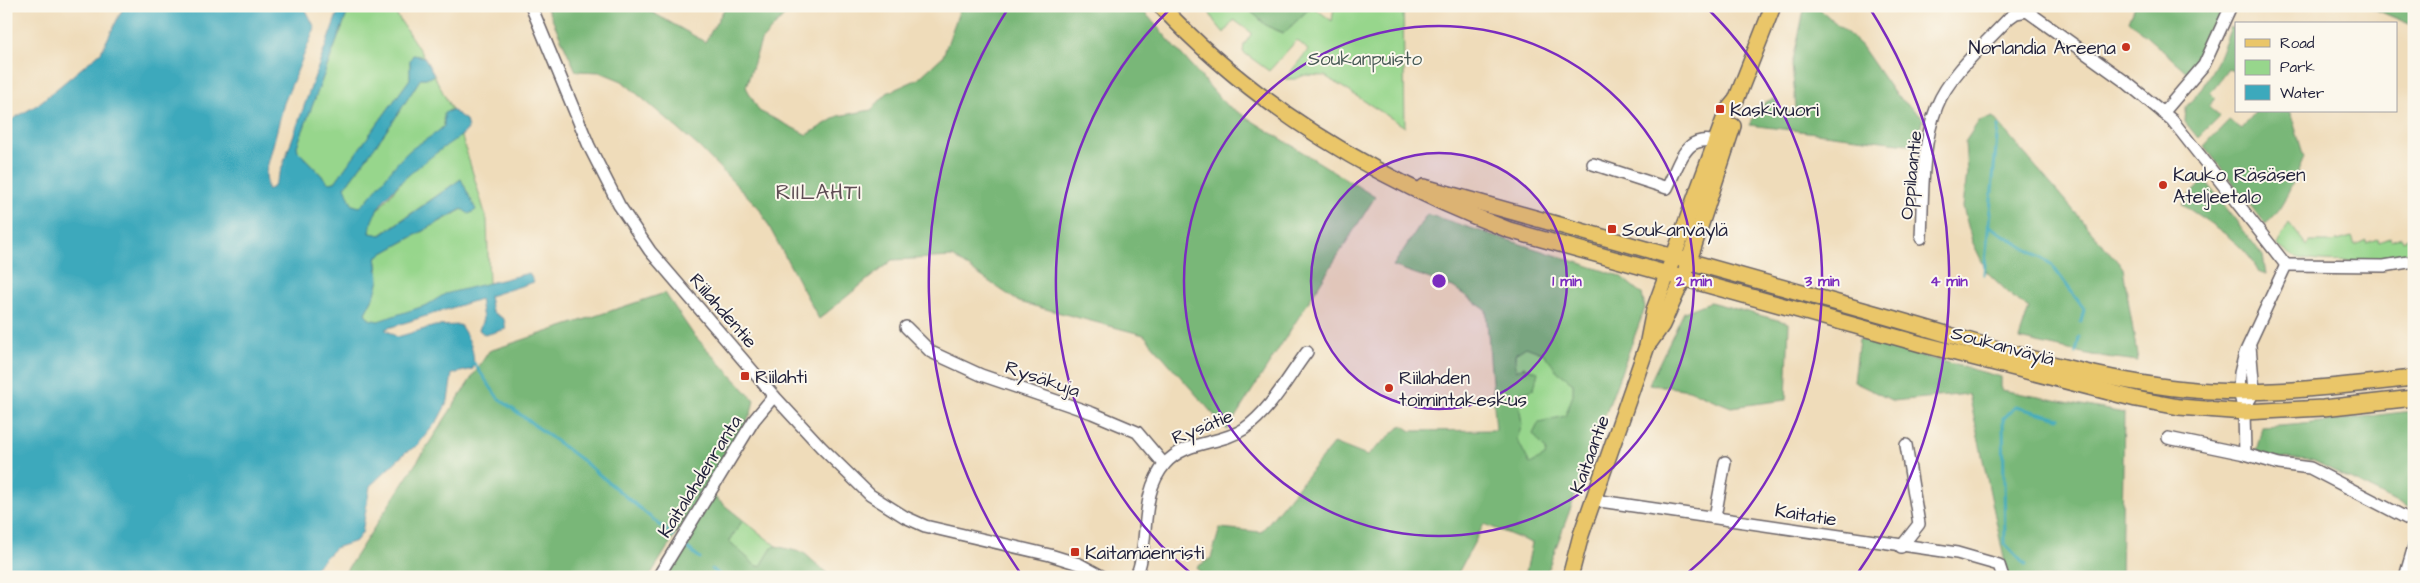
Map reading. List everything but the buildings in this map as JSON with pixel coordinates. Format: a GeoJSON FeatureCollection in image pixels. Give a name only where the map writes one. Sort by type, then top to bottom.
{"type":"FeatureCollection","features":[{"type":"Feature","properties":{"kind":"main road","name":"Soukanväylä"},"geometry":{"type":"LineString","coordinates":[[1161,6],[1212,57],[1261,98],[1297,123],[1359,160],[1451,208],[1509,230],[2047,378],[2179,407],[2244,412],[2323,408],[2414,398]]}},
{"type":"Feature","properties":{"kind":"main road"},"geometry":{"type":"LineString","coordinates":[[1721,144],[1736,116],[1736,100],[1772,6]]}},
{"type":"Feature","properties":{"kind":"main road","name":"Kaitaantie"},"geometry":{"type":"LineString","coordinates":[[1570,577],[1593,500],[1647,346],[1654,310],[1721,144]]}},
{"type":"Feature","properties":{"kind":"main road","name":"Kaitaantie"},"geometry":{"type":"LineString","coordinates":[[1647,346],[1662,325],[1683,279],[1721,144]]}},
{"type":"Feature","properties":{"kind":"main road","name":"Soukanväylä"},"geometry":{"type":"LineString","coordinates":[[1396,179],[1912,323],[2022,357],[2146,384],[2185,389],[2246,391],[2414,378]]}},
{"type":"Feature","properties":{"kind":"street","name":"Riilahdentie"},"geometry":{"type":"LineString","coordinates":[[531,6],[589,146],[619,206],[650,251],[774,396],[821,447],[870,495],[904,517],[925,526],[1050,555],[1079,564],[1103,577]]}},
{"type":"Feature","properties":{"kind":"street"},"geometry":{"type":"LineString","coordinates":[[2163,112],[2204,64],[2230,6]]}},
{"type":"Feature","properties":{"kind":"street","name":"Oppilaantie"},"geometry":{"type":"LineString","coordinates":[[1921,238],[1924,167],[1937,106],[1959,73],[2016,13],[2027,11],[2163,112],[2189,140],[2286,265]]}},
{"type":"Feature","properties":{"kind":"street"},"geometry":{"type":"LineString","coordinates":[[1594,164],[1667,188],[1689,145],[1701,139],[1721,144]]}},
{"type":"Feature","properties":{"kind":"street"},"geometry":{"type":"LineString","coordinates":[[2244,454],[2244,412],[2250,343],[2286,265],[2384,266],[2414,262]]}},
{"type":"Feature","properties":{"kind":"street","name":"Rysäkuja"},"geometry":{"type":"LineString","coordinates":[[906,328],[931,352],[981,375],[1092,413],[1137,432],[1164,464]]}},
{"type":"Feature","properties":{"kind":"street","name":"Rysätie"},"geometry":{"type":"LineString","coordinates":[[1135,577],[1141,562],[1148,504],[1153,483],[1164,464],[1184,449],[1229,437],[1244,428],[1271,402],[1306,352]]}},
{"type":"Feature","properties":{"kind":"street","name":"Kaitalahdenranta"},"geometry":{"type":"LineString","coordinates":[[658,577],[754,420],[774,396]]}},
{"type":"Feature","properties":{"kind":"street"},"geometry":{"type":"LineString","coordinates":[[2168,438],[2244,454],[2280,464],[2310,468],[2414,522]]}},
{"type":"Feature","properties":{"kind":"street"},"geometry":{"type":"LineString","coordinates":[[1901,546],[1919,524],[1906,444]]}},
{"type":"Feature","properties":{"kind":"street"},"geometry":{"type":"LineString","coordinates":[[1715,517],[1725,462]]}},
{"type":"Feature","properties":{"kind":"street","name":"Kaitatie"},"geometry":{"type":"LineString","coordinates":[[1593,500],[1957,553],[1999,565],[2003,577]]}},
{"type":"Feature","properties":{"kind":"street"},"geometry":{"type":"LineString","coordinates":[[2404,577],[2414,546]]}},
{"type":"Feature","properties":{"kind":"green space"},"geometry":{"type":"Polygon","coordinates":[[[350,6],[391,6],[424,57],[418,56],[410,60],[410,79],[335,182],[329,183],[298,151],[297,146],[350,6]]]}},
{"type":"Feature","properties":{"kind":"green space"},"geometry":{"type":"Polygon","coordinates":[[[546,6],[641,6],[705,42],[726,6],[793,6],[761,41],[746,87],[759,111],[807,135],[838,116],[871,110],[887,93],[918,79],[943,56],[961,6],[1139,6],[1225,104],[1375,197],[1227,430],[1144,335],[1019,302],[953,257],[892,260],[819,319],[759,208],[698,146],[622,81],[600,72],[576,71],[546,6]]]}},
{"type":"Feature","properties":{"kind":"green space","name":"Soukanpuisto"},"geometry":{"type":"Polygon","coordinates":[[[1206,6],[1245,6],[1267,26],[1283,33],[1312,6],[1332,21],[1334,6],[1403,6],[1405,127],[1325,76],[1305,75],[1295,79],[1285,79],[1308,50],[1297,40],[1269,71],[1243,52],[1244,45],[1252,33],[1234,20],[1224,33],[1214,21],[1206,6]]]}},
{"type":"Feature","properties":{"kind":"green space"},"geometry":{"type":"Polygon","coordinates":[[[1245,6],[1312,6],[1284,33],[1267,26],[1245,6]]]}},
{"type":"Feature","properties":{"kind":"green space"},"geometry":{"type":"Polygon","coordinates":[[[1805,6],[1816,6],[1861,45],[1894,93],[1923,118],[1916,145],[1749,125],[1759,108],[1770,100],[1775,99],[1779,107],[1778,112],[1781,114],[1792,112],[1796,108],[1792,65],[1805,6]]]}},
{"type":"Feature","properties":{"kind":"green space"},"geometry":{"type":"Polygon","coordinates":[[[2135,6],[2226,6],[2204,52],[2188,73],[2129,21],[2135,6]]]}},
{"type":"Feature","properties":{"kind":"green space"},"geometry":{"type":"Polygon","coordinates":[[[2367,6],[2414,6],[2414,26],[2367,6]]]}},
{"type":"Feature","properties":{"kind":"green space"},"geometry":{"type":"Polygon","coordinates":[[[2231,27],[2235,29],[2235,72],[2228,69],[2210,93],[2215,98],[2209,106],[2220,116],[2198,138],[2185,122],[2186,107],[2202,88],[2217,62],[2231,27]]]}},
{"type":"Feature","properties":{"kind":"green space"},"geometry":{"type":"Polygon","coordinates":[[[434,75],[452,110],[449,110],[443,119],[444,126],[360,207],[354,206],[348,198],[345,187],[392,123],[421,78],[428,78],[434,75]]]}},
{"type":"Feature","properties":{"kind":"green space"},"geometry":{"type":"Polygon","coordinates":[[[2255,112],[2290,112],[2304,157],[2283,203],[2265,224],[2204,146],[2229,120],[2242,129],[2255,112]]]}},
{"type":"Feature","properties":{"kind":"green space"},"geometry":{"type":"Polygon","coordinates":[[[1993,117],[2123,268],[2138,361],[2092,355],[2019,339],[2029,308],[2014,298],[1987,272],[1972,241],[1963,207],[1967,173],[1965,142],[1979,121],[1993,117]]]}},
{"type":"Feature","properties":{"kind":"green space"},"geometry":{"type":"Polygon","coordinates":[[[454,135],[462,137],[487,220],[489,285],[378,322],[369,319],[365,313],[375,294],[378,269],[376,257],[463,209],[461,179],[380,235],[370,233],[372,217],[406,176],[454,135]]]}},
{"type":"Feature","properties":{"kind":"green space"},"geometry":{"type":"Polygon","coordinates":[[[2205,180],[2263,256],[2266,274],[2259,272],[2245,252],[2226,234],[2183,205],[2186,198],[2205,180]]]}},
{"type":"Feature","properties":{"kind":"green space"},"geometry":{"type":"Polygon","coordinates":[[[1427,214],[1620,276],[1642,294],[1645,308],[1545,577],[1525,577],[1532,543],[1484,524],[1456,577],[1202,577],[1197,567],[1211,558],[1220,528],[1261,532],[1334,443],[1367,456],[1402,425],[1411,431],[1496,430],[1486,310],[1453,287],[1393,266],[1427,214]],[[1526,347],[1515,354],[1516,371],[1524,367],[1538,372],[1534,389],[1518,395],[1522,425],[1517,439],[1530,464],[1545,456],[1546,450],[1533,434],[1539,422],[1565,416],[1573,395],[1573,383],[1557,371],[1544,354],[1526,347]]]}},
{"type":"Feature","properties":{"kind":"green space"},"geometry":{"type":"Polygon","coordinates":[[[2289,223],[2307,246],[2310,242],[2332,242],[2352,237],[2355,245],[2366,240],[2367,243],[2378,239],[2379,242],[2389,238],[2391,241],[2401,237],[2403,240],[2413,236],[2414,254],[2359,261],[2315,261],[2300,258],[2277,245],[2289,223]]]}},
{"type":"Feature","properties":{"kind":"green space"},"geometry":{"type":"Polygon","coordinates":[[[665,293],[693,334],[754,400],[751,414],[649,577],[342,577],[489,351],[665,293]]]}},
{"type":"Feature","properties":{"kind":"green space"},"geometry":{"type":"Polygon","coordinates":[[[1710,302],[1789,323],[1786,400],[1731,407],[1689,390],[1649,384],[1684,312],[1710,302]]]}},
{"type":"Feature","properties":{"kind":"green space"},"geometry":{"type":"Polygon","coordinates":[[[1513,336],[1595,373],[1575,485],[1510,455],[1518,395],[1513,336]]]}},
{"type":"Feature","properties":{"kind":"green space"},"geometry":{"type":"Polygon","coordinates":[[[1859,339],[2001,377],[2001,390],[2124,413],[2121,577],[2008,577],[1969,394],[1893,401],[1854,382],[1859,339]]]}},
{"type":"Feature","properties":{"kind":"green space"},"geometry":{"type":"Polygon","coordinates":[[[2414,411],[2414,511],[2312,460],[2278,458],[2256,452],[2262,427],[2414,411]]]}},
{"type":"Feature","properties":{"kind":"green space"},"geometry":{"type":"Polygon","coordinates":[[[713,496],[743,520],[729,541],[756,566],[761,566],[772,548],[776,546],[804,553],[831,577],[664,577],[713,496]]]}},
{"type":"Feature","properties":{"kind":"green space"},"geometry":{"type":"Polygon","coordinates":[[[743,520],[776,546],[772,548],[761,566],[756,566],[729,541],[743,520]]]}},
{"type":"Feature","properties":{"kind":"water"},"geometry":{"type":"Polygon","coordinates":[[[124,6],[304,6],[315,28],[284,103],[266,172],[267,190],[273,187],[280,173],[340,6],[350,6],[297,146],[298,151],[329,183],[335,182],[410,79],[410,60],[413,55],[424,57],[434,75],[429,78],[421,78],[392,123],[345,187],[352,205],[360,207],[409,151],[444,126],[444,113],[452,110],[466,120],[468,129],[399,184],[378,208],[372,221],[370,233],[381,235],[461,179],[476,210],[469,214],[462,209],[376,257],[379,280],[375,294],[365,313],[369,319],[378,321],[427,305],[445,294],[529,273],[534,282],[489,296],[492,312],[504,319],[506,329],[485,335],[479,330],[483,319],[480,299],[385,329],[397,337],[435,326],[460,325],[471,346],[474,363],[473,369],[452,374],[448,401],[438,420],[417,446],[406,452],[370,486],[362,533],[356,541],[335,548],[306,577],[6,577],[6,123],[37,105],[101,52],[124,6]]]}},
{"type":"Feature","properties":{"kind":"waterway"},"geometry":{"type":"LineString","coordinates":[[1984,274],[1998,126]]}},
{"type":"Feature","properties":{"kind":"waterway"},"geometry":{"type":"LineString","coordinates":[[1989,226],[2051,264],[2084,309],[2081,322]]}},
{"type":"Feature","properties":{"kind":"waterway"},"geometry":{"type":"LineString","coordinates":[[2076,353],[2079,337]]}},
{"type":"Feature","properties":{"kind":"waterway"},"geometry":{"type":"LineString","coordinates":[[474,363],[498,398],[583,461],[673,536]]}},
{"type":"Feature","properties":{"kind":"waterway"},"geometry":{"type":"LineString","coordinates":[[2025,565],[2005,544],[2003,419],[2015,407],[2060,418]]}},
{"type":"Feature","properties":{"kind":"waterway"},"geometry":{"type":"LineString","coordinates":[[685,546],[700,558]]}},
{"type":"Feature","properties":{"kind":"waterway"},"geometry":{"type":"LineString","coordinates":[[712,569],[722,577]]}},
{"type":"Feature","properties":{"kind":"place","name":"Norlandia Areena"},"geometry":{"type":"Point","coordinates":[2126,47]}},
{"type":"Feature","properties":{"kind":"place","name":"Kaskivuori"},"geometry":{"type":"Point","coordinates":[1720,109]}},
{"type":"Feature","properties":{"kind":"place","name":"Kauko Räsäsen Ateljeetalo"},"geometry":{"type":"Point","coordinates":[2163,185]}},
{"type":"Feature","properties":{"kind":"place","name":"Soukanväylä"},"geometry":{"type":"Point","coordinates":[1612,229]}},
{"type":"Feature","properties":{"kind":"place","name":"Riilahti"},"geometry":{"type":"Point","coordinates":[745,376]}},
{"type":"Feature","properties":{"kind":"place","name":"Riilahden toimintakeskus"},"geometry":{"type":"Point","coordinates":[1389,388]}},
{"type":"Feature","properties":{"kind":"place","name":"Kaitamäenristi"},"geometry":{"type":"Point","coordinates":[1075,552]}},
{"type":"Feature","properties":{"kind":"district","name":"RIILAHTI"},"geometry":{"type":"Point","coordinates":[819,192]}}]}
